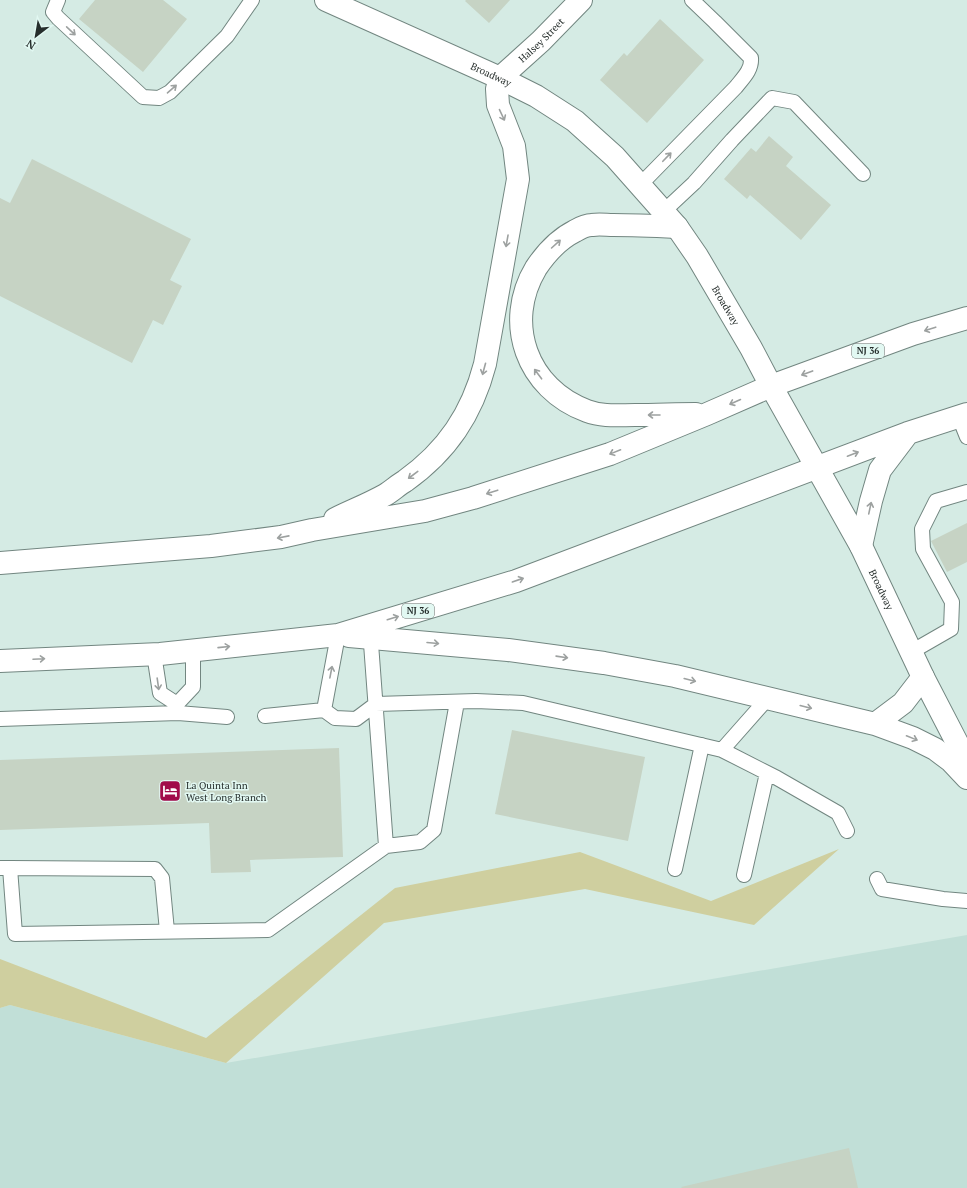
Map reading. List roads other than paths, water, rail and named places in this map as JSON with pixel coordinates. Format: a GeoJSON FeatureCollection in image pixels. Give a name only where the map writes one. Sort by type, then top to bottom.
{"type":"FeatureCollection","features":[{"type":"Feature","properties":{"kind":"main road","name":"Broadway"},"geometry":{"type":"LineString","coordinates":[[326,0],[500,78],[536,96],[575,121],[615,157],[670,220],[697,256],[752,348],[816,468],[861,546],[923,677],[967,762]]}},
{"type":"Feature","properties":{"kind":"main road","name":"Halsey Street"},"geometry":{"type":"LineString","coordinates":[[500,78],[541,41],[581,0]]}},
{"type":"Feature","properties":{"kind":"main road"},"geometry":{"type":"LineString","coordinates":[[312,530],[385,494],[415,473],[434,457],[450,439],[464,418],[477,390],[485,364],[518,179],[514,146],[496,97],[500,78]]}},
{"type":"Feature","properties":{"kind":"main road"},"geometry":{"type":"LineString","coordinates":[[670,220],[635,225],[591,224],[575,231],[558,242],[542,258],[530,279],[524,295],[521,316],[524,346],[532,365],[547,386],[564,400],[587,411],[602,415],[707,414]]}},
{"type":"Feature","properties":{"kind":"main road","name":"NJ 36"},"geometry":{"type":"LineString","coordinates":[[0,563],[211,546],[281,537],[312,530],[425,511],[473,498],[610,454],[771,386],[913,334],[967,318]]}},
{"type":"Feature","properties":{"kind":"main road","name":"NJ 36"},"geometry":{"type":"LineString","coordinates":[[371,632],[516,581],[908,433],[963,416]]}},
{"type":"Feature","properties":{"kind":"main road"},"geometry":{"type":"LineString","coordinates":[[861,546],[871,501],[880,470],[908,433]]}},
{"type":"Feature","properties":{"kind":"main road"},"geometry":{"type":"LineString","coordinates":[[0,661],[154,654],[371,632],[604,663],[675,676],[875,724],[913,738],[935,749],[951,761],[967,778]]}},
{"type":"Feature","properties":{"kind":"main road"},"geometry":{"type":"LineString","coordinates":[[875,724],[903,703],[923,677]]}},
{"type":"Feature","properties":{"kind":"lane"},"geometry":{"type":"LineString","coordinates":[[58,0],[53,12],[58,18],[143,97],[159,98],[170,92],[227,36],[252,0]]}},
{"type":"Feature","properties":{"kind":"lane"},"geometry":{"type":"LineString","coordinates":[[640,185],[736,87],[752,64],[751,58],[692,0]]}},
{"type":"Feature","properties":{"kind":"lane"},"geometry":{"type":"LineString","coordinates":[[670,220],[694,183],[772,98],[794,102],[863,174]]}},
{"type":"Feature","properties":{"kind":"lane"},"geometry":{"type":"LineString","coordinates":[[963,416],[967,437]]}},
{"type":"Feature","properties":{"kind":"lane"},"geometry":{"type":"LineString","coordinates":[[911,652],[950,629],[952,602],[923,549],[922,529],[936,501],[967,492]]}},
{"type":"Feature","properties":{"kind":"lane"},"geometry":{"type":"LineString","coordinates":[[371,632],[386,846]]}},
{"type":"Feature","properties":{"kind":"lane"},"geometry":{"type":"LineString","coordinates":[[324,710],[338,635]]}},
{"type":"Feature","properties":{"kind":"lane"},"geometry":{"type":"LineString","coordinates":[[178,709],[193,687],[192,650]]}},
{"type":"Feature","properties":{"kind":"lane"},"geometry":{"type":"LineString","coordinates":[[154,654],[160,693],[178,709]]}},
{"type":"Feature","properties":{"kind":"lane"},"geometry":{"type":"LineString","coordinates":[[722,750],[768,698]]}},
{"type":"Feature","properties":{"kind":"lane"},"geometry":{"type":"LineString","coordinates":[[167,931],[162,878],[155,868],[5,868],[15,934],[268,930],[386,846],[420,842],[434,830],[457,702]]}},
{"type":"Feature","properties":{"kind":"lane"},"geometry":{"type":"LineString","coordinates":[[265,716],[324,710],[335,718],[356,719],[376,704],[457,702],[523,703],[722,750],[767,773],[838,813],[847,831]]}},
{"type":"Feature","properties":{"kind":"lane"},"geometry":{"type":"LineString","coordinates":[[0,719],[178,709],[227,717]]}},
{"type":"Feature","properties":{"kind":"lane"},"geometry":{"type":"LineString","coordinates":[[675,869],[702,745]]}},
{"type":"Feature","properties":{"kind":"lane"},"geometry":{"type":"LineString","coordinates":[[744,875],[767,773]]}},
{"type":"Feature","properties":{"kind":"lane"},"geometry":{"type":"LineString","coordinates":[[877,879],[882,889],[943,899],[967,901]]}},
{"type":"Feature","properties":{"kind":"place","name":"La Quinta Inn West Long Branch"},"geometry":{"type":"Point","coordinates":[170,791]}}]}
